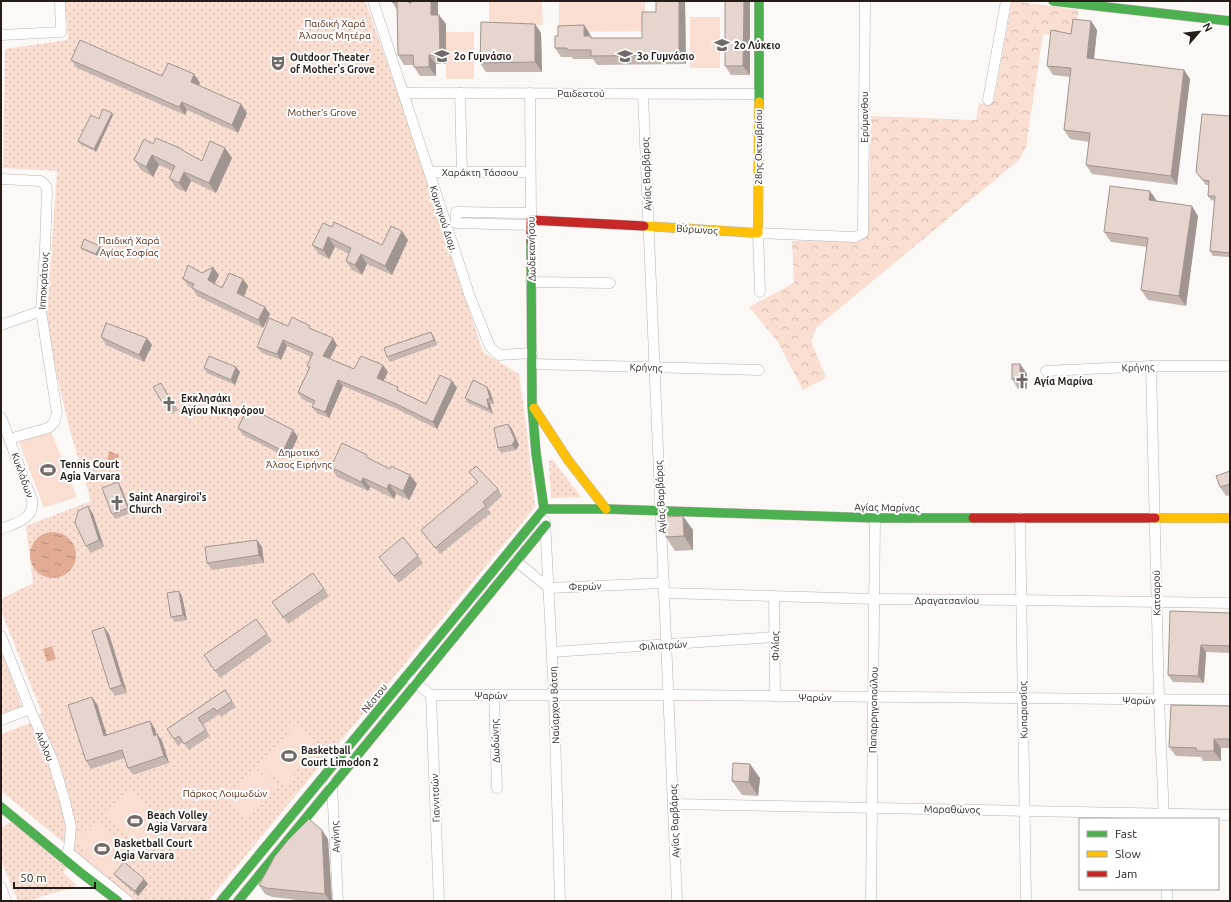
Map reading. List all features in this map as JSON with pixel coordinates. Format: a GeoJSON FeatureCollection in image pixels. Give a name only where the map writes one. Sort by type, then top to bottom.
{"type":"FeatureCollection","features":[{"type":"Feature","properties":{"kind":"street"},"geometry":{"type":"LineString","coordinates":[[1,35],[61,32],[60,1]]}},
{"type":"Feature","properties":{"kind":"street","name":"Κομνηνού Διομ."},"geometry":{"type":"LineString","coordinates":[[373,1],[470,297],[490,347],[499,355],[532,353]]}},
{"type":"Feature","properties":{"kind":"street","name":"28ης Οκτωβρίου"},"geometry":{"type":"LineString","coordinates":[[759,1],[758,233],[760,292]]}},
{"type":"Feature","properties":{"kind":"street","name":"Ερύμανθου"},"geometry":{"type":"LineString","coordinates":[[863,233],[865,1]]}},
{"type":"Feature","properties":{"kind":"street"},"geometry":{"type":"LineString","coordinates":[[988,100],[1006,1]]}},
{"type":"Feature","properties":{"kind":"street"},"geometry":{"type":"LineString","coordinates":[[1053,1],[1230,21]]}},
{"type":"Feature","properties":{"kind":"street","name":"Ραιδεστού"},"geometry":{"type":"LineString","coordinates":[[403,93],[758,94]]}},
{"type":"Feature","properties":{"kind":"street"},"geometry":{"type":"LineString","coordinates":[[460,93],[462,172]]}},
{"type":"Feature","properties":{"kind":"street","name":"Δωδεκανήσου"},"geometry":{"type":"LineString","coordinates":[[530,93],[532,405],[536,453],[544,509]]}},
{"type":"Feature","properties":{"kind":"street","name":"Αγίας Βαρβάρας"},"geometry":{"type":"LineString","coordinates":[[643,94],[677,901]]}},
{"type":"Feature","properties":{"kind":"street","name":"Χαράκτη Τάσσου"},"geometry":{"type":"LineString","coordinates":[[429,172],[530,172]]}},
{"type":"Feature","properties":{"kind":"street","name":"Ιπποκράτους"},"geometry":{"type":"LineString","coordinates":[[1,178],[41,181],[46,186],[45,249],[41,311],[57,413],[54,423],[48,428],[9,439]]}},
{"type":"Feature","properties":{"kind":"street","name":"Βύρωνος"},"geometry":{"type":"LineString","coordinates":[[444,218],[456,218],[456,223],[531,219],[758,233],[854,237],[863,233]]}},
{"type":"Feature","properties":{"kind":"street"},"geometry":{"type":"LineString","coordinates":[[531,282],[610,284]]}},
{"type":"Feature","properties":{"kind":"street"},"geometry":{"type":"LineString","coordinates":[[1,325],[41,311]]}},
{"type":"Feature","properties":{"kind":"street","name":"Κρήνης"},"geometry":{"type":"LineString","coordinates":[[532,364],[759,370]]}},
{"type":"Feature","properties":{"kind":"street","name":"Κρήνης"},"geometry":{"type":"LineString","coordinates":[[1046,371],[1151,366],[1230,366]]}},
{"type":"Feature","properties":{"kind":"street","name":"Κατσαρού"},"geometry":{"type":"LineString","coordinates":[[1151,366],[1159,700],[1164,816]]}},
{"type":"Feature","properties":{"kind":"street"},"geometry":{"type":"LineString","coordinates":[[532,405],[570,465],[606,509]]}},
{"type":"Feature","properties":{"kind":"street","name":"Κυκλάδων"},"geometry":{"type":"LineString","coordinates":[[1,417],[33,506],[27,517],[21,521],[1,528]]}},
{"type":"Feature","properties":{"kind":"street","name":"Αγίας Μαρίνας"},"geometry":{"type":"LineString","coordinates":[[544,509],[660,510],[875,518],[1230,518]]}},
{"type":"Feature","properties":{"kind":"street","name":"Ναύαρχου Βότση"},"geometry":{"type":"LineString","coordinates":[[544,509],[554,696],[560,901]]}},
{"type":"Feature","properties":{"kind":"street","name":"Νέστου"},"geometry":{"type":"LineString","coordinates":[[224,897],[544,509]]}},
{"type":"Feature","properties":{"kind":"street","name":"Παπαρρηγοπούλου"},"geometry":{"type":"LineString","coordinates":[[871,901],[875,518]]}},
{"type":"Feature","properties":{"kind":"street","name":"Κυπαρισσίας"},"geometry":{"type":"LineString","coordinates":[[1020,518],[1026,901]]}},
{"type":"Feature","properties":{"kind":"street"},"geometry":{"type":"LineString","coordinates":[[224,897],[237,901],[546,524]]}},
{"type":"Feature","properties":{"kind":"street"},"geometry":{"type":"LineString","coordinates":[[516,561],[549,588]]}},
{"type":"Feature","properties":{"kind":"street","name":"Φερών"},"geometry":{"type":"LineString","coordinates":[[549,588],[664,588]]}},
{"type":"Feature","properties":{"kind":"street","name":"Δραγατσανίου"},"geometry":{"type":"LineString","coordinates":[[664,588],[774,596],[874,599],[1230,604]]}},
{"type":"Feature","properties":{"kind":"street","name":"Φιλίας"},"geometry":{"type":"LineString","coordinates":[[774,596],[775,696]]}},
{"type":"Feature","properties":{"kind":"street","name":"Αιόλου"},"geometry":{"type":"LineString","coordinates":[[1,636],[52,761],[65,801],[71,827],[66,856]]}},
{"type":"Feature","properties":{"kind":"street","name":"Φιλιατρών"},"geometry":{"type":"LineString","coordinates":[[552,652],[774,637]]}},
{"type":"Feature","properties":{"kind":"street"},"geometry":{"type":"LineString","coordinates":[[407,675],[431,696]]}},
{"type":"Feature","properties":{"kind":"street","name":"Δωδώνης"},"geometry":{"type":"LineString","coordinates":[[494,695],[497,788]]}},
{"type":"Feature","properties":{"kind":"street","name":"Ψαρών"},"geometry":{"type":"LineString","coordinates":[[431,696],[669,695],[1230,700]]}},
{"type":"Feature","properties":{"kind":"street","name":"Γιαννιτσών"},"geometry":{"type":"LineString","coordinates":[[431,696],[439,901]]}},
{"type":"Feature","properties":{"kind":"street"},"geometry":{"type":"LineString","coordinates":[[1,720],[30,710]]}},
{"type":"Feature","properties":{"kind":"street"},"geometry":{"type":"LineString","coordinates":[[323,778],[332,785]]}},
{"type":"Feature","properties":{"kind":"street","name":"Αιγίνης"},"geometry":{"type":"LineString","coordinates":[[332,785],[338,901]]}},
{"type":"Feature","properties":{"kind":"street","name":"Μαραθώνος"},"geometry":{"type":"LineString","coordinates":[[674,804],[1025,810],[1164,816],[1230,815]]}},
{"type":"Feature","properties":{"kind":"street"},"geometry":{"type":"LineString","coordinates":[[3,812],[128,901]]}},
{"type":"Feature","properties":{"kind":"street"},"geometry":{"type":"LineString","coordinates":[[66,856],[118,901]]}},
{"type":"Feature","properties":{"kind":"street"},"geometry":{"type":"LineString","coordinates":[[1,887],[6,901]]}},
{"type":"Feature","properties":{"kind":"street"},"geometry":{"type":"LineString","coordinates":[[1167,890],[1167,901]]}},
{"type":"Feature","properties":{"kind":"green space","name":"Δημοτικό Άλσος Ειρήνης"},"geometry":{"type":"Polygon","coordinates":[[[65,1],[365,1],[397,90],[483,352],[519,374],[535,507],[208,901],[135,901],[1,791],[1,734],[28,724],[42,713],[1,611],[1,599],[33,583],[26,526],[91,501],[69,427],[46,328],[57,171],[3,168],[5,49],[68,40],[65,1]]]}},
{"type":"Feature","properties":{"kind":"green space"},"geometry":{"type":"Polygon","coordinates":[[[489,1],[542,1],[543,25],[489,25],[489,1]]]}},
{"type":"Feature","properties":{"kind":"green space"},"geometry":{"type":"Polygon","coordinates":[[[559,1],[645,1],[645,31],[559,32],[559,1]]]}},
{"type":"Feature","properties":{"kind":"green space"},"geometry":{"type":"Polygon","coordinates":[[[1012,1],[1079,10],[1073,38],[1043,34],[1026,147],[1020,159],[817,327],[811,341],[826,378],[803,390],[778,342],[749,307],[794,283],[792,241],[863,239],[868,234],[871,116],[976,120],[979,103],[989,105],[994,101],[1012,1]]]}},
{"type":"Feature","properties":{"kind":"green space"},"geometry":{"type":"Polygon","coordinates":[[[690,17],[720,17],[720,68],[690,68],[690,17]]]}},
{"type":"Feature","properties":{"kind":"green space"},"geometry":{"type":"Polygon","coordinates":[[[446,32],[474,32],[474,79],[446,79],[446,32]]]}},
{"type":"Feature","properties":{"kind":"green space","name":"Tennis Court Agia Varvara"},"geometry":{"type":"Polygon","coordinates":[[[51,431],[77,497],[44,508],[19,442],[51,431]]]}},
{"type":"Feature","properties":{"kind":"green space"},"geometry":{"type":"Polygon","coordinates":[[[552,459],[581,497],[551,498],[549,462],[552,459]]]}},
{"type":"Feature","properties":{"kind":"green space"},"geometry":{"type":"Polygon","coordinates":[[[3,654],[22,707],[1,714],[1,655],[3,654]]]}},
{"type":"Feature","properties":{"kind":"green space","name":"Basketball Court Limodon 2"},"geometry":{"type":"Polygon","coordinates":[[[294,725],[318,746],[284,786],[260,766],[294,725]]]}},
{"type":"Feature","properties":{"kind":"green space"},"geometry":{"type":"Polygon","coordinates":[[[255,768],[276,786],[248,819],[228,801],[255,768]]]}},
{"type":"Feature","properties":{"kind":"green space","name":"Beach Volley Agia Varvara"},"geometry":{"type":"Polygon","coordinates":[[[130,790],[164,831],[140,851],[106,810],[130,790]]]}},
{"type":"Feature","properties":{"kind":"green space","name":"Basketball Court Agia Varvara"},"geometry":{"type":"Polygon","coordinates":[[[98,820],[131,859],[107,879],[74,840],[98,820]]]}},
{"type":"Feature","properties":{"kind":"green space"},"geometry":{"type":"Polygon","coordinates":[[[12,821],[68,867],[63,872],[77,886],[27,901],[18,901],[1,860],[1,828],[12,821]]]}},
{"type":"Feature","properties":{"kind":"water"},"geometry":{"type":"Polygon","coordinates":[[[109,451],[119,455],[117,465],[107,464],[109,451]]]}},
{"type":"Feature","properties":{"kind":"water"},"geometry":{"type":"Polygon","coordinates":[[[58,532],[70,538],[75,546],[75,564],[70,572],[62,577],[48,578],[36,572],[31,564],[30,550],[36,538],[44,533],[58,532]]]}},
{"type":"Feature","properties":{"kind":"water"},"geometry":{"type":"Polygon","coordinates":[[[52,646],[56,659],[47,662],[43,649],[52,646]]]}},
{"type":"Feature","properties":{"kind":"building"},"geometry":{"type":"Polygon","coordinates":[[[392,1],[408,1],[411,3],[411,1],[431,1],[431,15],[439,15],[440,55],[429,55],[429,67],[414,67],[413,55],[398,55],[397,2],[392,1]]]}},
{"type":"Feature","properties":{"kind":"building"},"geometry":{"type":"Polygon","coordinates":[[[656,1],[679,1],[679,55],[591,56],[591,50],[567,50],[567,48],[555,48],[555,36],[558,36],[558,26],[584,25],[584,36],[591,36],[591,38],[642,38],[642,12],[656,12],[656,1]]]}},
{"type":"Feature","properties":{"kind":"building"},"geometry":{"type":"Polygon","coordinates":[[[725,1],[744,1],[743,66],[725,66],[725,1]]]}},
{"type":"Feature","properties":{"kind":"building"},"geometry":{"type":"Polygon","coordinates":[[[1073,19],[1091,21],[1087,58],[1184,70],[1171,176],[1086,165],[1090,133],[1064,130],[1071,68],[1047,66],[1051,30],[1071,34],[1073,19]]]}},
{"type":"Feature","properties":{"kind":"building"},"geometry":{"type":"Polygon","coordinates":[[[481,22],[535,24],[535,62],[480,63],[481,22]]]}},
{"type":"Feature","properties":{"kind":"building"},"geometry":{"type":"Polygon","coordinates":[[[80,40],[162,76],[168,63],[194,74],[191,82],[241,104],[232,125],[182,102],[179,107],[71,60],[80,40]]]}},
{"type":"Feature","properties":{"kind":"building"},"geometry":{"type":"Polygon","coordinates":[[[103,109],[112,113],[94,149],[78,141],[91,115],[99,119],[103,109]]]}},
{"type":"Feature","properties":{"kind":"building"},"geometry":{"type":"Polygon","coordinates":[[[1202,114],[1230,116],[1230,253],[1210,251],[1215,196],[1208,196],[1209,181],[1203,180],[1196,172],[1202,114]]]}},
{"type":"Feature","properties":{"kind":"building"},"geometry":{"type":"Polygon","coordinates":[[[156,138],[182,149],[202,161],[210,141],[225,148],[209,183],[184,172],[179,183],[169,178],[175,166],[152,155],[146,167],[134,160],[144,139],[153,144],[156,138]]]}},
{"type":"Feature","properties":{"kind":"building"},"geometry":{"type":"Polygon","coordinates":[[[1110,186],[1150,191],[1149,200],[1192,206],[1179,296],[1141,290],[1148,238],[1104,232],[1110,186]]]}},
{"type":"Feature","properties":{"kind":"building"},"geometry":{"type":"Polygon","coordinates":[[[334,222],[382,245],[391,226],[402,231],[385,266],[361,254],[355,265],[346,261],[351,248],[328,237],[323,250],[312,245],[323,223],[332,227],[334,222]]]}},
{"type":"Feature","properties":{"kind":"building"},"geometry":{"type":"Polygon","coordinates":[[[84,239],[100,246],[96,254],[81,248],[84,239]]]}},
{"type":"Feature","properties":{"kind":"building"},"geometry":{"type":"Polygon","coordinates":[[[188,265],[202,273],[213,267],[208,280],[222,288],[229,273],[243,279],[237,293],[265,307],[258,320],[192,288],[194,284],[183,279],[188,265]]]}},
{"type":"Feature","properties":{"kind":"building"},"geometry":{"type":"Polygon","coordinates":[[[292,317],[310,326],[309,328],[333,338],[323,356],[354,369],[361,356],[383,365],[377,378],[398,387],[397,390],[426,404],[440,375],[452,381],[433,422],[392,402],[338,380],[325,412],[312,407],[315,401],[298,392],[310,367],[307,366],[313,353],[283,340],[277,354],[257,347],[269,318],[288,326],[292,317]]]}},
{"type":"Feature","properties":{"kind":"building"},"geometry":{"type":"Polygon","coordinates":[[[106,323],[147,338],[139,355],[101,337],[106,323]]]}},
{"type":"Feature","properties":{"kind":"building"},"geometry":{"type":"Polygon","coordinates":[[[431,332],[434,340],[387,357],[384,348],[431,332]]]}},
{"type":"Feature","properties":{"kind":"building"},"geometry":{"type":"Polygon","coordinates":[[[209,356],[236,367],[231,380],[204,368],[209,356]]]}},
{"type":"Feature","properties":{"kind":"building"},"geometry":{"type":"Polygon","coordinates":[[[1012,364],[1020,364],[1020,379],[1012,379],[1012,364]]]}},
{"type":"Feature","properties":{"kind":"building"},"geometry":{"type":"Polygon","coordinates":[[[473,380],[487,387],[490,399],[487,399],[489,409],[465,398],[473,380]]]}},
{"type":"Feature","properties":{"kind":"building"},"geometry":{"type":"Polygon","coordinates":[[[161,383],[171,401],[164,405],[153,387],[161,383]]]}},
{"type":"Feature","properties":{"kind":"building"},"geometry":{"type":"Polygon","coordinates":[[[248,407],[293,430],[283,451],[238,428],[248,407]]]}},
{"type":"Feature","properties":{"kind":"building"},"geometry":{"type":"Polygon","coordinates":[[[508,424],[515,440],[512,445],[498,448],[494,428],[508,424]]]}},
{"type":"Feature","properties":{"kind":"building"},"geometry":{"type":"Polygon","coordinates":[[[342,443],[367,455],[366,457],[390,469],[391,466],[410,475],[403,491],[389,484],[387,489],[363,478],[361,482],[331,467],[342,443]]]}},
{"type":"Feature","properties":{"kind":"building"},"geometry":{"type":"Polygon","coordinates":[[[476,466],[498,489],[483,502],[486,506],[435,548],[421,530],[478,482],[469,472],[476,466]]]}},
{"type":"Feature","properties":{"kind":"building"},"geometry":{"type":"Polygon","coordinates":[[[1230,471],[1230,484],[1220,487],[1216,476],[1230,471]]]}},
{"type":"Feature","properties":{"kind":"building"},"geometry":{"type":"Polygon","coordinates":[[[118,482],[128,508],[112,514],[102,488],[118,482]]]}},
{"type":"Feature","properties":{"kind":"building"},"geometry":{"type":"Polygon","coordinates":[[[88,506],[99,540],[86,546],[75,523],[78,511],[88,506]]]}},
{"type":"Feature","properties":{"kind":"building"},"geometry":{"type":"Polygon","coordinates":[[[683,516],[684,536],[666,537],[665,517],[683,516]]]}},
{"type":"Feature","properties":{"kind":"building"},"geometry":{"type":"Polygon","coordinates":[[[403,537],[418,556],[394,576],[379,557],[403,537]]]}},
{"type":"Feature","properties":{"kind":"building"},"geometry":{"type":"Polygon","coordinates":[[[257,540],[259,555],[207,563],[205,547],[257,540]]]}},
{"type":"Feature","properties":{"kind":"building"},"geometry":{"type":"Polygon","coordinates":[[[313,573],[324,589],[283,617],[272,602],[313,573]]]}},
{"type":"Feature","properties":{"kind":"building"},"geometry":{"type":"Polygon","coordinates":[[[179,591],[183,615],[171,617],[167,593],[179,591]]]}},
{"type":"Feature","properties":{"kind":"building"},"geometry":{"type":"Polygon","coordinates":[[[1170,611],[1230,613],[1230,646],[1201,645],[1198,676],[1168,675],[1170,611]]]}},
{"type":"Feature","properties":{"kind":"building"},"geometry":{"type":"Polygon","coordinates":[[[256,619],[267,634],[215,671],[204,655],[256,619]]]}},
{"type":"Feature","properties":{"kind":"building"},"geometry":{"type":"Polygon","coordinates":[[[104,627],[122,685],[110,689],[92,631],[104,627]]]}},
{"type":"Feature","properties":{"kind":"building"},"geometry":{"type":"Polygon","coordinates":[[[225,690],[232,701],[217,711],[214,708],[198,718],[206,730],[184,744],[179,736],[174,739],[167,729],[225,690]]]}},
{"type":"Feature","properties":{"kind":"building"},"geometry":{"type":"Polygon","coordinates":[[[92,697],[104,736],[150,721],[154,736],[157,734],[164,756],[128,768],[122,750],[86,761],[68,705],[92,697]]]}},
{"type":"Feature","properties":{"kind":"building"},"geometry":{"type":"Polygon","coordinates":[[[1171,705],[1230,706],[1230,739],[1214,739],[1214,751],[1197,751],[1196,748],[1169,747],[1171,705]]]}},
{"type":"Feature","properties":{"kind":"building"},"geometry":{"type":"Polygon","coordinates":[[[733,763],[750,764],[749,782],[732,781],[733,763]]]}},
{"type":"Feature","properties":{"kind":"building"},"geometry":{"type":"Polygon","coordinates":[[[309,819],[322,830],[325,894],[266,888],[259,885],[275,856],[309,819]]]}},
{"type":"Feature","properties":{"kind":"building"},"geometry":{"type":"Polygon","coordinates":[[[124,862],[144,879],[135,891],[114,874],[124,862]]]}},
{"type":"Feature","properties":{"kind":"traffic: fast"},"geometry":{"type":"LineString","coordinates":[[759,1],[759,102]]}},
{"type":"Feature","properties":{"kind":"traffic: fast"},"geometry":{"type":"LineString","coordinates":[[1053,1],[1230,21]]}},
{"type":"Feature","properties":{"kind":"traffic: fast"},"geometry":{"type":"LineString","coordinates":[[531,240],[532,405],[536,453],[544,509]]}},
{"type":"Feature","properties":{"kind":"traffic: fast"},"geometry":{"type":"LineString","coordinates":[[544,509],[606,509],[875,518],[973,518]]}},
{"type":"Feature","properties":{"kind":"traffic: fast"},"geometry":{"type":"LineString","coordinates":[[221,901],[544,509]]}},
{"type":"Feature","properties":{"kind":"traffic: fast"},"geometry":{"type":"LineString","coordinates":[[238,901],[546,525]]}},
{"type":"Feature","properties":{"kind":"traffic: fast"},"geometry":{"type":"LineString","coordinates":[[1,807],[118,901]]}},
{"type":"Feature","properties":{"kind":"traffic: slow"},"geometry":{"type":"LineString","coordinates":[[644,226],[758,233],[759,102]]}},
{"type":"Feature","properties":{"kind":"traffic: slow"},"geometry":{"type":"LineString","coordinates":[[534,408],[568,460],[606,509]]}},
{"type":"Feature","properties":{"kind":"traffic: slow"},"geometry":{"type":"LineString","coordinates":[[1155,518],[1230,518]]}},
{"type":"Feature","properties":{"kind":"traffic: jam"},"geometry":{"type":"LineString","coordinates":[[531,240],[531,220],[644,226]]}},
{"type":"Feature","properties":{"kind":"traffic: jam"},"geometry":{"type":"LineString","coordinates":[[973,518],[1155,518]]}},
{"type":"Feature","properties":{"kind":"place","name":"2ο Λύκειο"},"geometry":{"type":"Point","coordinates":[722,45]}},
{"type":"Feature","properties":{"kind":"place","name":"2ο Γυμνάσιο"},"geometry":{"type":"Point","coordinates":[442,56]}},
{"type":"Feature","properties":{"kind":"place","name":"3ο Γυμνάσιο"},"geometry":{"type":"Point","coordinates":[625,56]}},
{"type":"Feature","properties":{"kind":"place","name":"Outdoor Theater of Mother's Grove"},"geometry":{"type":"Point","coordinates":[278,63]}},
{"type":"Feature","properties":{"kind":"place","name":"Αγία Μαρίνα"},"geometry":{"type":"Point","coordinates":[1022,381]}},
{"type":"Feature","properties":{"kind":"place","name":"Εκκλησάκι Αγίου Νικηφόρου"},"geometry":{"type":"Point","coordinates":[169,404]}},
{"type":"Feature","properties":{"kind":"place","name":"Tennis Court Agia Varvara"},"geometry":{"type":"Point","coordinates":[48,470]}},
{"type":"Feature","properties":{"kind":"place","name":"Saint Anargiroi's Church"},"geometry":{"type":"Point","coordinates":[117,503]}},
{"type":"Feature","properties":{"kind":"place","name":"Basketball Court Limodon 2"},"geometry":{"type":"Point","coordinates":[289,756]}},
{"type":"Feature","properties":{"kind":"place","name":"Beach Volley Agia Varvara"},"geometry":{"type":"Point","coordinates":[135,821]}},
{"type":"Feature","properties":{"kind":"place","name":"Basketball Court Agia Varvara"},"geometry":{"type":"Point","coordinates":[102,849]}},
{"type":"Feature","properties":{"kind":"park label","name":"Παιδική Χαρά Άλσους Μητέρα"},"geometry":{"type":"Point","coordinates":[335,28]}},
{"type":"Feature","properties":{"kind":"park label","name":"Mother's Grove"},"geometry":{"type":"Point","coordinates":[322,112]}},
{"type":"Feature","properties":{"kind":"park label","name":"Παιδική Χαρά Αγίας Σοφίας"},"geometry":{"type":"Point","coordinates":[129,246]}},
{"type":"Feature","properties":{"kind":"park label","name":"Πάρκος Λοιμωδών"},"geometry":{"type":"Point","coordinates":[225,793]}}]}
